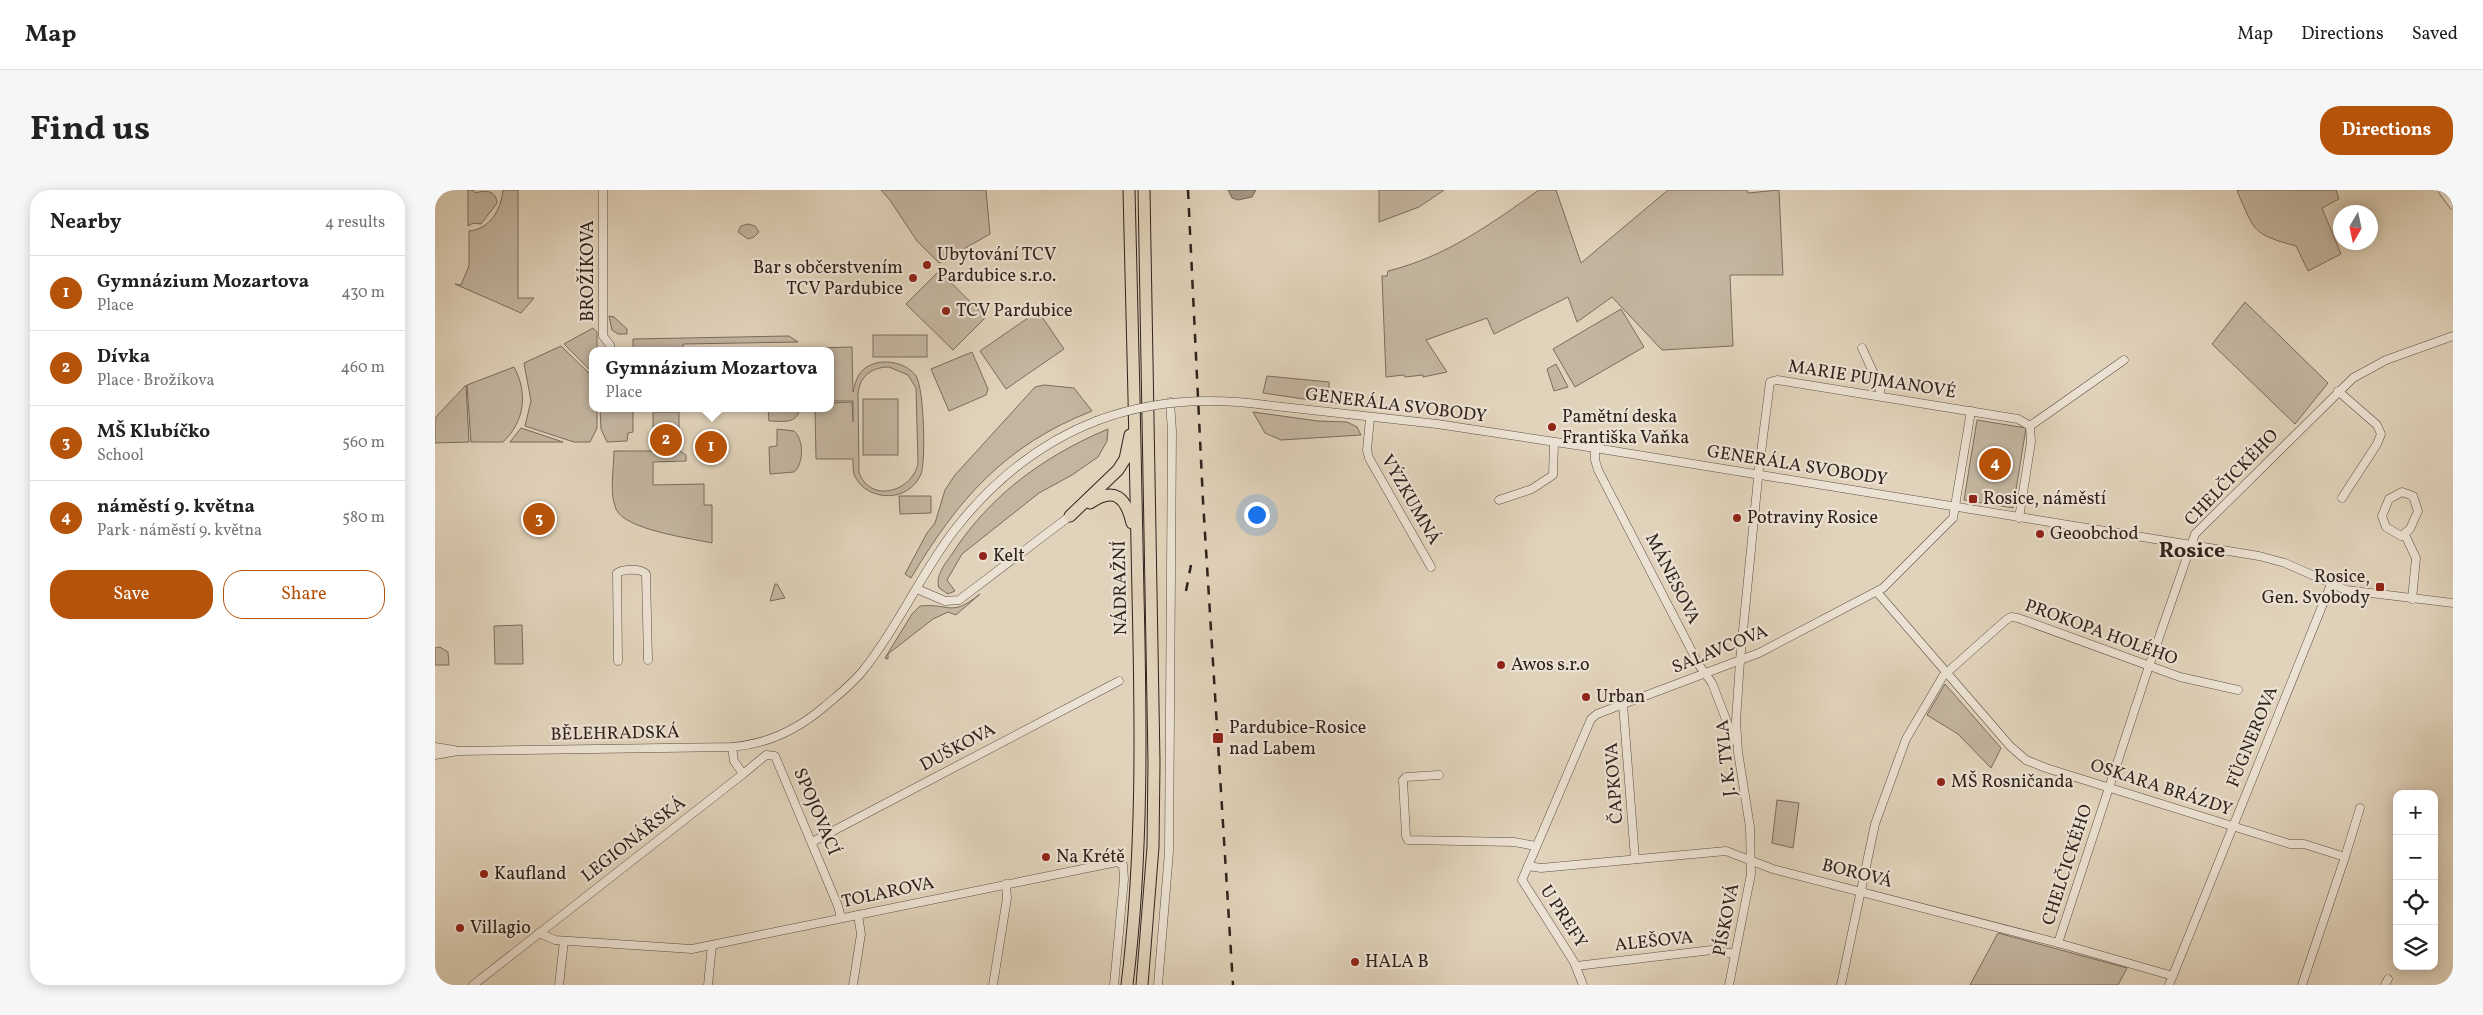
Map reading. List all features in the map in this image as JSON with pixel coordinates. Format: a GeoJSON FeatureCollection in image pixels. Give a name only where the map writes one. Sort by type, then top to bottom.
{"type":"FeatureCollection","features":[{"type":"Feature","properties":{"kind":"main road","name":"NÁDRAŽNÍ"},"geometry":{"type":"LineString","coordinates":[[1127,985],[1135,910],[1139,826],[1135,414],[1129,190]]}},
{"type":"Feature","properties":{"kind":"main road","name":"NÁDRAŽNÍ"},"geometry":{"type":"LineString","coordinates":[[1142,985],[1153,847],[1154,735],[1145,190]]}},
{"type":"Feature","properties":{"kind":"main road"},"geometry":{"type":"LineString","coordinates":[[1069,516],[1122,464],[1127,454],[1135,414]]}},
{"type":"Feature","properties":{"kind":"main road"},"geometry":{"type":"LineString","coordinates":[[1069,516],[1099,497],[1111,494],[1119,497],[1128,508],[1137,545]]}},
{"type":"Feature","properties":{"kind":"street","name":"BROŽÍKOVA"},"geometry":{"type":"LineString","coordinates":[[603,190],[603,336],[610,347]]}},
{"type":"Feature","properties":{"kind":"street"},"geometry":{"type":"LineString","coordinates":[[2442,190],[2453,205]]}},
{"type":"Feature","properties":{"kind":"street","name":"CHELČICKÉHO"},"geometry":{"type":"LineString","coordinates":[[2058,943],[2149,666],[2195,534],[2338,391],[2367,369],[2453,336]]}},
{"type":"Feature","properties":{"kind":"street"},"geometry":{"type":"LineString","coordinates":[[1862,348],[1877,379],[1880,396]]}},
{"type":"Feature","properties":{"kind":"street"},"geometry":{"type":"LineString","coordinates":[[2019,518],[2031,442],[2030,426],[2124,360]]}},
{"type":"Feature","properties":{"kind":"street","name":"MARIE PUJMANOVÉ"},"geometry":{"type":"LineString","coordinates":[[1759,474],[1769,386],[1772,381],[1880,396],[2018,419],[2030,426]]}},
{"type":"Feature","properties":{"kind":"street"},"geometry":{"type":"LineString","coordinates":[[2338,391],[2377,425],[2381,434],[2377,444],[2343,498]]}},
{"type":"Feature","properties":{"kind":"street","name":"GENERÁLA SVOBODY"},"geometry":{"type":"LineString","coordinates":[[1170,402],[1225,400],[1370,418],[1445,425],[1595,448],[2265,557],[2352,591],[2450,603]]}},
{"type":"Feature","properties":{"kind":"street"},"geometry":{"type":"LineString","coordinates":[[1069,516],[959,600],[945,601],[917,589],[954,530],[990,489],[1043,448],[1067,433],[1096,421],[1129,410],[1170,402],[1172,431],[1169,866],[1158,985]]}},
{"type":"Feature","properties":{"kind":"street","name":"SALAVCOVA"},"geometry":{"type":"LineString","coordinates":[[1528,866],[1591,719],[1597,714],[1740,661],[1877,592],[1949,525],[1956,507],[1971,411]]}},
{"type":"Feature","properties":{"kind":"street","name":"VÝZKUMNÁ"},"geometry":{"type":"LineString","coordinates":[[1370,418],[1367,450],[1369,458],[1431,567]]}},
{"type":"Feature","properties":{"kind":"street"},"geometry":{"type":"LineString","coordinates":[[1499,500],[1532,489],[1552,476],[1554,472],[1554,442]]}},
{"type":"Feature","properties":{"kind":"street","name":"MÁNESOVA"},"geometry":{"type":"LineString","coordinates":[[1595,448],[1595,460],[1598,470],[1699,665],[1712,683],[1738,752]]}},
{"type":"Feature","properties":{"kind":"street","name":"J. K. TYLA"},"geometry":{"type":"LineString","coordinates":[[1751,860],[1750,827],[1738,752],[1736,721],[1740,661],[1759,474]]}},
{"type":"Feature","properties":{"kind":"street"},"geometry":{"type":"LineString","coordinates":[[2402,492],[2413,496],[2418,507],[2417,515],[2405,534],[2399,535],[2390,531],[2384,524],[2382,516],[2389,499],[2402,492]]}},
{"type":"Feature","properties":{"kind":"street"},"geometry":{"type":"LineString","coordinates":[[2405,534],[2416,558],[2412,599]]}},
{"type":"Feature","properties":{"kind":"street"},"geometry":{"type":"LineString","coordinates":[[618,661],[617,575],[621,571],[645,573],[647,660]]}},
{"type":"Feature","properties":{"kind":"street","name":"FÜGNEROVA"},"geometry":{"type":"LineString","coordinates":[[2169,985],[2331,584]]}},
{"type":"Feature","properties":{"kind":"street","name":"BĚLEHRADSKÁ"},"geometry":{"type":"LineString","coordinates":[[435,755],[459,751],[732,747],[771,739],[807,720],[851,684],[871,660],[917,589]]}},
{"type":"Feature","properties":{"kind":"street","name":"OSKARA BRÁZDY"},"geometry":{"type":"LineString","coordinates":[[1877,592],[2010,746],[2026,760],[2233,827],[2290,844],[2304,844],[2345,857]]}},
{"type":"Feature","properties":{"kind":"street","name":"PROKOPA HOLÉHO"},"geometry":{"type":"LineString","coordinates":[[1841,985],[1875,824],[1897,761],[1922,710],[1946,673],[2011,617],[2179,677],[2238,690]]}},
{"type":"Feature","properties":{"kind":"street","name":"DUŠKOVA"},"geometry":{"type":"LineString","coordinates":[[812,842],[1119,681]]}},
{"type":"Feature","properties":{"kind":"street","name":"ČAPKOVA"},"geometry":{"type":"LineString","coordinates":[[1623,704],[1635,859]]}},
{"type":"Feature","properties":{"kind":"street","name":"BĚLEHRADSKÁ"},"geometry":{"type":"LineString","coordinates":[[435,747],[459,751]]}},
{"type":"Feature","properties":{"kind":"street"},"geometry":{"type":"LineString","coordinates":[[732,747],[734,761],[743,774]]}},
{"type":"Feature","properties":{"kind":"street","name":"SPOJOVACÍ"},"geometry":{"type":"LineString","coordinates":[[743,774],[766,756],[775,756],[812,842],[841,918]]}},
{"type":"Feature","properties":{"kind":"street","name":"LEGIONÁŘSKÁ"},"geometry":{"type":"LineString","coordinates":[[473,985],[743,774]]}},
{"type":"Feature","properties":{"kind":"street"},"geometry":{"type":"LineString","coordinates":[[1439,775],[1406,777],[1403,780],[1405,836],[1408,840],[1514,842],[1536,846]]}},
{"type":"Feature","properties":{"kind":"street"},"geometry":{"type":"LineString","coordinates":[[2301,985],[2360,808]]}},
{"type":"Feature","properties":{"kind":"street","name":"BOROVÁ"},"geometry":{"type":"LineString","coordinates":[[1528,866],[1541,868],[1726,851],[1773,869],[1860,890],[2173,976]]}},
{"type":"Feature","properties":{"kind":"street","name":"PÍSKOVÁ"},"geometry":{"type":"LineString","coordinates":[[1729,985],[1750,883],[1751,860]]}},
{"type":"Feature","properties":{"kind":"street","name":"TOLAROVA"},"geometry":{"type":"LineString","coordinates":[[539,933],[546,938],[564,941],[684,950],[1113,862],[1121,863],[1124,888],[1114,985]]}},
{"type":"Feature","properties":{"kind":"street","name":"U PREFY"},"geometry":{"type":"LineString","coordinates":[[1528,866],[1523,883],[1576,966],[1583,985]]}},
{"type":"Feature","properties":{"kind":"street"},"geometry":{"type":"LineString","coordinates":[[993,985],[1007,898],[1006,884]]}},
{"type":"Feature","properties":{"kind":"street"},"geometry":{"type":"LineString","coordinates":[[853,985],[861,934],[859,915]]}},
{"type":"Feature","properties":{"kind":"street"},"geometry":{"type":"LineString","coordinates":[[559,985],[564,941]]}},
{"type":"Feature","properties":{"kind":"street"},"geometry":{"type":"LineString","coordinates":[[707,985],[712,945]]}},
{"type":"Feature","properties":{"kind":"street","name":"ALEŠOVA"},"geometry":{"type":"LineString","coordinates":[[1576,966],[1712,950],[1735,954]]}},
{"type":"Feature","properties":{"kind":"shaded area"},"geometry":{"type":"Polygon","coordinates":[[[468,190],[473,190],[475,193],[489,192],[495,196],[497,203],[481,224],[473,223],[468,226],[468,190]]]}},
{"type":"Feature","properties":{"kind":"shaded area"},"geometry":{"type":"Polygon","coordinates":[[[503,190],[518,190],[518,298],[534,298],[521,313],[455,284],[461,285],[469,266],[469,231],[483,227],[493,217],[500,205],[503,190]]]}},
{"type":"Feature","properties":{"kind":"shaded area"},"geometry":{"type":"Polygon","coordinates":[[[881,190],[986,190],[990,234],[939,263],[917,241],[890,200],[881,190]]]}},
{"type":"Feature","properties":{"kind":"shaded area"},"geometry":{"type":"Polygon","coordinates":[[[1228,190],[1256,190],[1252,197],[1238,200],[1232,198],[1228,190]]]}},
{"type":"Feature","properties":{"kind":"shaded area"},"geometry":{"type":"Polygon","coordinates":[[[1379,190],[1444,190],[1419,207],[1379,222],[1379,190]]]}},
{"type":"Feature","properties":{"kind":"shaded area"},"geometry":{"type":"Polygon","coordinates":[[[1539,190],[1556,190],[1581,263],[1668,190],[1747,190],[1748,193],[1779,190],[1783,275],[1730,275],[1733,346],[1662,350],[1612,297],[1577,322],[1568,297],[1494,334],[1487,318],[1426,340],[1447,372],[1423,377],[1423,375],[1405,377],[1404,375],[1386,377],[1382,276],[1387,276],[1388,271],[1429,257],[1468,238],[1539,190]]]}},
{"type":"Feature","properties":{"kind":"shaded area"},"geometry":{"type":"Polygon","coordinates":[[[2336,190],[2339,199],[2322,208],[2333,235],[2333,250],[2339,250],[2341,254],[2308,271],[2296,246],[2271,238],[2257,229],[2252,223],[2237,191],[2336,190]]]}},
{"type":"Feature","properties":{"kind":"shaded area"},"geometry":{"type":"Polygon","coordinates":[[[748,224],[755,226],[759,232],[754,237],[748,239],[738,232],[741,226],[748,224]]]}},
{"type":"Feature","properties":{"kind":"shaded area","name":"TCV Pardubice"},"geometry":{"type":"Polygon","coordinates":[[[939,271],[986,317],[953,350],[906,304],[939,271]]]}},
{"type":"Feature","properties":{"kind":"shaded area"},"geometry":{"type":"Polygon","coordinates":[[[2245,302],[2328,383],[2295,424],[2212,344],[2245,302]]]}},
{"type":"Feature","properties":{"kind":"shaded area"},"geometry":{"type":"Polygon","coordinates":[[[1621,309],[1644,347],[1575,387],[1553,349],[1621,309]]]}},
{"type":"Feature","properties":{"kind":"shaded area"},"geometry":{"type":"Polygon","coordinates":[[[1038,311],[1064,349],[1006,389],[980,351],[1038,311]]]}},
{"type":"Feature","properties":{"kind":"shaded area"},"geometry":{"type":"Polygon","coordinates":[[[609,316],[614,317],[627,329],[627,334],[618,334],[612,330],[609,316]]]}},
{"type":"Feature","properties":{"kind":"shaded area"},"geometry":{"type":"Polygon","coordinates":[[[593,328],[597,332],[597,347],[589,347],[589,369],[564,344],[593,328]]]}},
{"type":"Feature","properties":{"kind":"shaded area"},"geometry":{"type":"Polygon","coordinates":[[[873,335],[927,335],[927,357],[873,357],[873,335]]]}},
{"type":"Feature","properties":{"kind":"shaded area"},"geometry":{"type":"Polygon","coordinates":[[[789,336],[798,342],[683,344],[683,347],[633,347],[633,339],[789,336]]]}},
{"type":"Feature","properties":{"kind":"shaded area"},"geometry":{"type":"Polygon","coordinates":[[[561,346],[589,373],[589,412],[597,412],[597,428],[590,442],[574,442],[525,426],[531,401],[524,363],[561,346]]]}},
{"type":"Feature","properties":{"kind":"shaded area"},"geometry":{"type":"Polygon","coordinates":[[[834,347],[852,347],[853,392],[862,371],[870,365],[877,363],[892,362],[899,364],[916,376],[921,395],[923,467],[916,483],[908,490],[888,496],[874,493],[857,481],[854,474],[853,459],[816,459],[815,412],[834,412],[834,403],[852,402],[853,422],[853,401],[834,401],[834,347]],[[889,367],[872,371],[861,382],[858,393],[859,472],[864,482],[871,488],[880,491],[890,490],[907,482],[914,474],[918,464],[916,388],[908,375],[889,367]]]}},
{"type":"Feature","properties":{"kind":"shaded area"},"geometry":{"type":"Polygon","coordinates":[[[972,352],[988,389],[986,395],[949,411],[931,369],[972,352]]]}},
{"type":"Feature","properties":{"kind":"shaded area"},"geometry":{"type":"Polygon","coordinates":[[[1556,364],[1568,387],[1554,391],[1547,369],[1556,364]]]}},
{"type":"Feature","properties":{"kind":"shaded area"},"geometry":{"type":"Polygon","coordinates":[[[514,367],[521,387],[522,397],[520,416],[516,425],[503,442],[471,442],[467,385],[514,367]]]}},
{"type":"Feature","properties":{"kind":"shaded area"},"geometry":{"type":"Polygon","coordinates":[[[1267,376],[1329,382],[1329,393],[1343,401],[1358,403],[1359,407],[1263,393],[1267,376]]]}},
{"type":"Feature","properties":{"kind":"shaded area"},"geometry":{"type":"Polygon","coordinates":[[[466,385],[469,442],[435,443],[435,418],[466,385]]]}},
{"type":"Feature","properties":{"kind":"shaded area"},"geometry":{"type":"Polygon","coordinates":[[[1044,385],[1074,388],[1092,411],[1034,440],[1009,458],[966,499],[947,523],[911,578],[905,574],[927,533],[935,523],[945,490],[955,475],[1035,387],[1044,385]]]}},
{"type":"Feature","properties":{"kind":"shaded area"},"geometry":{"type":"Polygon","coordinates":[[[863,399],[898,399],[898,455],[863,455],[863,399]]]}},
{"type":"Feature","properties":{"kind":"shaded area"},"geometry":{"type":"Polygon","coordinates":[[[600,412],[633,412],[633,432],[628,433],[627,441],[607,442],[601,429],[600,412]]]}},
{"type":"Feature","properties":{"kind":"shaded area"},"geometry":{"type":"Polygon","coordinates":[[[653,412],[679,412],[679,431],[653,431],[653,412]]]}},
{"type":"Feature","properties":{"kind":"shaded area"},"geometry":{"type":"Polygon","coordinates":[[[768,412],[798,412],[792,420],[769,421],[768,412]]]}},
{"type":"Feature","properties":{"kind":"shaded area"},"geometry":{"type":"Polygon","coordinates":[[[1253,412],[1318,421],[1347,422],[1357,427],[1361,435],[1281,440],[1265,433],[1253,412]]]}},
{"type":"Feature","properties":{"kind":"shaded area"},"geometry":{"type":"Polygon","coordinates":[[[1977,420],[2026,428],[2013,508],[1964,500],[1977,420]]]}},
{"type":"Feature","properties":{"kind":"shaded area"},"geometry":{"type":"Polygon","coordinates":[[[521,428],[563,442],[510,442],[521,428]]]}},
{"type":"Feature","properties":{"kind":"shaded area"},"geometry":{"type":"Polygon","coordinates":[[[777,429],[794,431],[800,440],[801,458],[794,472],[770,474],[769,447],[777,446],[777,429]]]}},
{"type":"Feature","properties":{"kind":"shaded area"},"geometry":{"type":"Polygon","coordinates":[[[1108,429],[1107,441],[1098,457],[1072,475],[1039,493],[962,554],[947,580],[955,591],[948,594],[939,588],[938,579],[946,562],[983,513],[1001,496],[1041,465],[1084,440],[1108,429]]]}},
{"type":"Feature","properties":{"kind":"shaded area"},"geometry":{"type":"Polygon","coordinates":[[[614,451],[680,451],[686,455],[686,461],[653,462],[653,485],[704,484],[704,505],[712,505],[712,543],[645,528],[622,516],[616,509],[613,496],[614,451]]]}},
{"type":"Feature","properties":{"kind":"shaded area"},"geometry":{"type":"Polygon","coordinates":[[[899,496],[931,496],[931,513],[900,514],[899,496]]]}},
{"type":"Feature","properties":{"kind":"shaded area"},"geometry":{"type":"Polygon","coordinates":[[[775,584],[777,584],[785,598],[770,601],[775,584]]]}},
{"type":"Feature","properties":{"kind":"shaded area"},"geometry":{"type":"Polygon","coordinates":[[[980,594],[956,615],[948,612],[933,619],[888,654],[888,659],[885,658],[912,614],[920,606],[956,608],[980,594]]]}},
{"type":"Feature","properties":{"kind":"shaded area"},"geometry":{"type":"Polygon","coordinates":[[[522,625],[523,664],[495,664],[494,626],[522,625]]]}},
{"type":"Feature","properties":{"kind":"shaded area"},"geometry":{"type":"Polygon","coordinates":[[[440,647],[448,652],[449,665],[435,665],[435,648],[440,647]]]}},
{"type":"Feature","properties":{"kind":"shaded area"},"geometry":{"type":"Polygon","coordinates":[[[1945,684],[2001,748],[1991,768],[1958,734],[1927,715],[1945,684]]]}},
{"type":"Feature","properties":{"kind":"shaded area"},"geometry":{"type":"Polygon","coordinates":[[[1777,800],[1799,803],[1793,848],[1772,843],[1777,800]]]}},
{"type":"Feature","properties":{"kind":"shaded area"},"geometry":{"type":"Polygon","coordinates":[[[1998,933],[2127,968],[2118,985],[1970,985],[1998,933]]]}},
{"type":"Feature","properties":{"kind":"railway"},"geometry":{"type":"LineString","coordinates":[[1188,190],[1203,501],[1233,985]]}},
{"type":"Feature","properties":{"kind":"railway"},"geometry":{"type":"LineString","coordinates":[[1186,591],[1191,565]]}},
{"type":"Feature","properties":{"kind":"place","name":"Ubytování TCV Pardubice s.r.o."},"geometry":{"type":"Point","coordinates":[927,265]}},
{"type":"Feature","properties":{"kind":"place","name":"Bar s občerstvením TCV Pardubice"},"geometry":{"type":"Point","coordinates":[913,278]}},
{"type":"Feature","properties":{"kind":"place","name":"TCV Pardubice"},"geometry":{"type":"Point","coordinates":[946,311]}},
{"type":"Feature","properties":{"kind":"place","name":"Pamětní deska Františka Vaňka"},"geometry":{"type":"Point","coordinates":[1552,427]}},
{"type":"Feature","properties":{"kind":"place","name":"Dívka"},"geometry":{"type":"Point","coordinates":[666,440]}},
{"type":"Feature","properties":{"kind":"place","name":"Gymnázium Mozartova"},"geometry":{"type":"Point","coordinates":[711,447]}},
{"type":"Feature","properties":{"kind":"place","name":"náměstí 9. května"},"geometry":{"type":"Point","coordinates":[1995,464]}},
{"type":"Feature","properties":{"kind":"place","name":"Rosice, náměstí"},"geometry":{"type":"Point","coordinates":[1973,499]}},
{"type":"Feature","properties":{"kind":"place","name":"Potraviny Rosice"},"geometry":{"type":"Point","coordinates":[1737,518]}},
{"type":"Feature","properties":{"kind":"place","name":"MŠ Klubíčko"},"geometry":{"type":"Point","coordinates":[539,519]}},
{"type":"Feature","properties":{"kind":"place","name":"Geoobchod"},"geometry":{"type":"Point","coordinates":[2040,534]}},
{"type":"Feature","properties":{"kind":"place","name":"Kelt"},"geometry":{"type":"Point","coordinates":[983,556]}},
{"type":"Feature","properties":{"kind":"place","name":"Rosice, Gen. Svobody"},"geometry":{"type":"Point","coordinates":[2380,587]}},
{"type":"Feature","properties":{"kind":"place","name":"Awos s.r.o"},"geometry":{"type":"Point","coordinates":[1501,665]}},
{"type":"Feature","properties":{"kind":"place","name":"Urban"},"geometry":{"type":"Point","coordinates":[1586,697]}},
{"type":"Feature","properties":{"kind":"place","name":"Pardubice-Rosice nad Labem"},"geometry":{"type":"Point","coordinates":[1218,738]}},
{"type":"Feature","properties":{"kind":"place","name":"MŠ Rosničanda"},"geometry":{"type":"Point","coordinates":[1941,782]}},
{"type":"Feature","properties":{"kind":"place","name":"Na Krétě"},"geometry":{"type":"Point","coordinates":[1046,857]}},
{"type":"Feature","properties":{"kind":"place","name":"Kaufland"},"geometry":{"type":"Point","coordinates":[484,874]}},
{"type":"Feature","properties":{"kind":"place","name":"Villagio"},"geometry":{"type":"Point","coordinates":[460,928]}},
{"type":"Feature","properties":{"kind":"place","name":"HALA B"},"geometry":{"type":"Point","coordinates":[1355,962]}},
{"type":"Feature","properties":{"kind":"district","name":"Rosice"},"geometry":{"type":"Point","coordinates":[2192,551]}}]}
